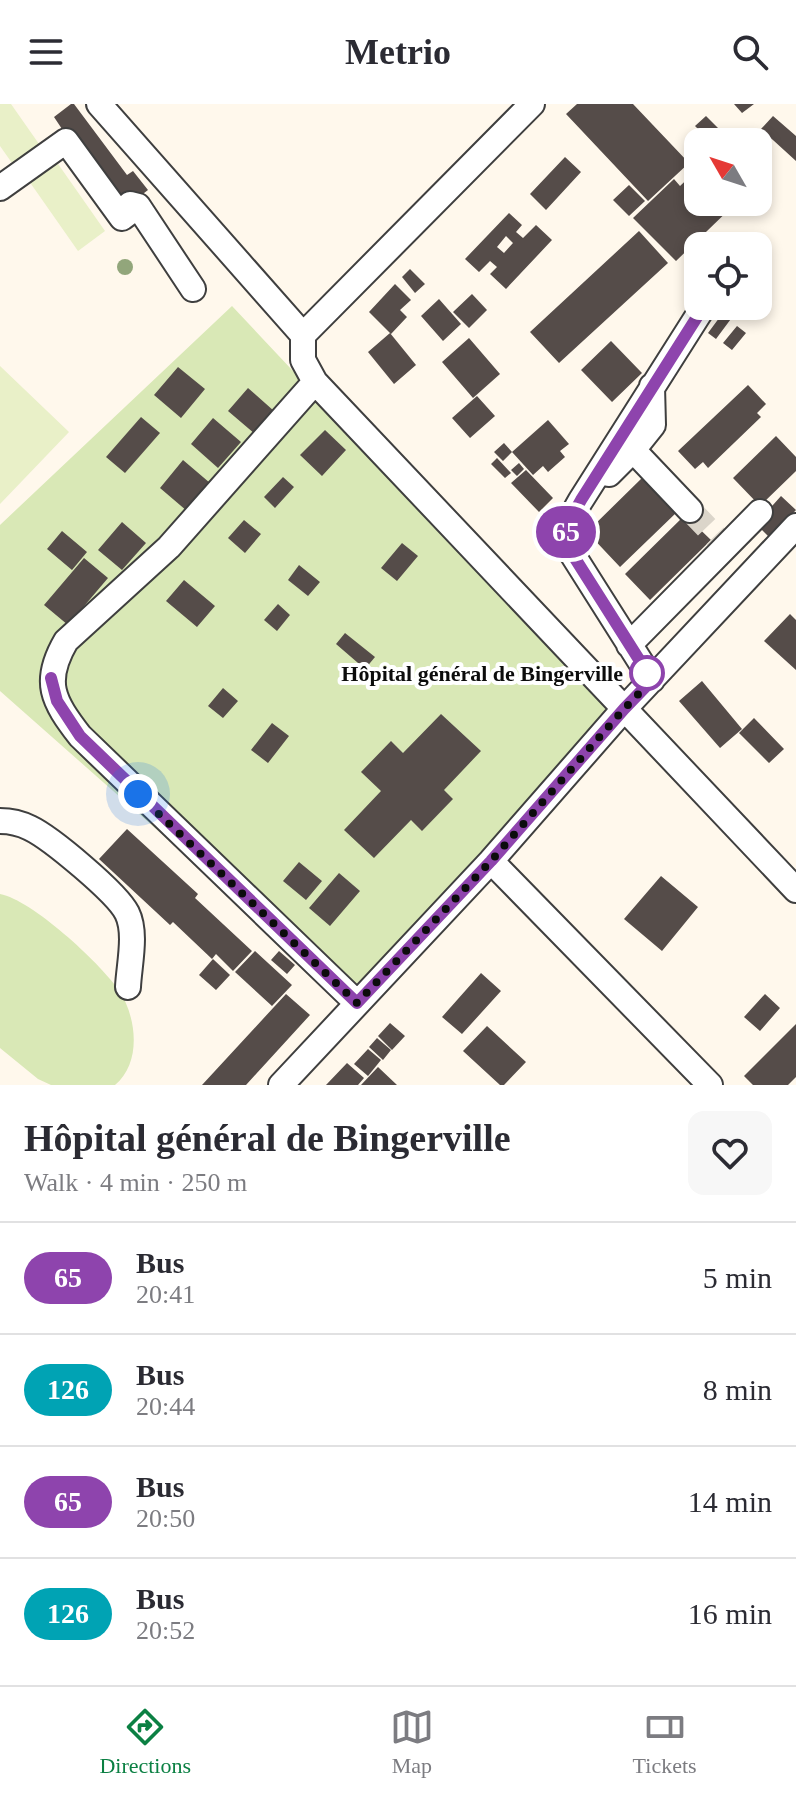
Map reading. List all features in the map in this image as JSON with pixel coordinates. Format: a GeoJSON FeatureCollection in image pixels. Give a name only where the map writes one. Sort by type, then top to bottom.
{"type":"FeatureCollection","features":[{"type":"Feature","properties":{"kind":"street"},"geometry":{"type":"LineString","coordinates":[[99,104],[303,335],[303,360],[315,382],[796,890]]}},
{"type":"Feature","properties":{"kind":"street"},"geometry":{"type":"LineString","coordinates":[[303,335],[532,104]]}},
{"type":"Feature","properties":{"kind":"street"},"geometry":{"type":"LineString","coordinates":[[0,188],[66,141],[122,218],[134,205],[193,289]]}},
{"type":"Feature","properties":{"kind":"street"},"geometry":{"type":"LineString","coordinates":[[652,680],[567,542],[568,523],[695,320]]}},
{"type":"Feature","properties":{"kind":"street"},"geometry":{"type":"LineString","coordinates":[[315,382],[169,547],[66,641],[55,660],[51,678],[57,701],[80,736],[357,1003]]}},
{"type":"Feature","properties":{"kind":"street"},"geometry":{"type":"LineString","coordinates":[[581,500],[633,450],[653,425],[652,386]]}},
{"type":"Feature","properties":{"kind":"street"},"geometry":{"type":"LineString","coordinates":[[633,450],[690,510]]}},
{"type":"Feature","properties":{"kind":"street"},"geometry":{"type":"LineString","coordinates":[[629,645],[721,542],[760,512]]}},
{"type":"Feature","properties":{"kind":"street"},"geometry":{"type":"LineString","coordinates":[[281,1085],[491,861],[624,709],[796,526]]}},
{"type":"Feature","properties":{"kind":"street"},"geometry":{"type":"LineString","coordinates":[[0,821],[11,821],[32,829],[116,897],[128,915],[131,933],[128,987]]}},
{"type":"Feature","properties":{"kind":"street"},"geometry":{"type":"LineString","coordinates":[[491,861],[710,1085]]}},
{"type":"Feature","properties":{"kind":"green space"},"geometry":{"type":"Polygon","coordinates":[[[0,104],[11,104],[39,144],[12,163],[0,146],[0,104]]]}},
{"type":"Feature","properties":{"kind":"green space"},"geometry":{"type":"Polygon","coordinates":[[[56,161],[105,231],[78,251],[29,181],[56,161]]]}},
{"type":"Feature","properties":{"kind":"green space"},"geometry":{"type":"Polygon","coordinates":[[[232,306],[620,719],[345,996],[0,691],[0,525],[232,306]]]}},
{"type":"Feature","properties":{"kind":"green space"},"geometry":{"type":"Polygon","coordinates":[[[0,366],[69,432],[0,504],[0,366]]]}},
{"type":"Feature","properties":{"kind":"green space"},"geometry":{"type":"Polygon","coordinates":[[[0,894],[29,908],[64,934],[118,989],[129,1012],[134,1039],[130,1065],[115,1085],[51,1085],[38,1079],[0,1048],[0,894]]]}},
{"type":"Feature","properties":{"kind":"building"},"geometry":{"type":"Polygon","coordinates":[[[71,104],[127,175],[133,171],[148,190],[118,213],[54,117],[71,104]]]}},
{"type":"Feature","properties":{"kind":"building"},"geometry":{"type":"Polygon","coordinates":[[[577,104],[633,104],[684,158],[684,168],[648,201],[566,114],[577,104]]]}},
{"type":"Feature","properties":{"kind":"building"},"geometry":{"type":"Polygon","coordinates":[[[734,104],[754,104],[742,113],[734,104]]]}},
{"type":"Feature","properties":{"kind":"building"},"geometry":{"type":"Polygon","coordinates":[[[706,116],[718,128],[697,128],[695,126],[706,116]]]}},
{"type":"Feature","properties":{"kind":"building"},"geometry":{"type":"Polygon","coordinates":[[[773,116],[796,136],[796,161],[772,139],[772,128],[762,128],[773,116]]]}},
{"type":"Feature","properties":{"kind":"building"},"geometry":{"type":"Polygon","coordinates":[[[565,157],[581,172],[546,210],[530,194],[565,157]]]}},
{"type":"Feature","properties":{"kind":"building"},"geometry":{"type":"Polygon","coordinates":[[[674,179],[680,186],[684,182],[684,216],[723,216],[706,232],[684,232],[684,253],[676,261],[633,218],[674,179]]]}},
{"type":"Feature","properties":{"kind":"building"},"geometry":{"type":"Polygon","coordinates":[[[629,185],[645,201],[629,216],[613,200],[629,185]]]}},
{"type":"Feature","properties":{"kind":"building"},"geometry":{"type":"Polygon","coordinates":[[[509,213],[522,225],[516,232],[523,238],[536,225],[552,240],[506,289],[490,274],[497,267],[490,261],[479,272],[465,259],[509,213]],[[506,236],[497,247],[504,253],[513,243],[506,236]]]}},
{"type":"Feature","properties":{"kind":"building"},"geometry":{"type":"Polygon","coordinates":[[[639,231],[668,263],[559,363],[530,332],[639,231]]]}},
{"type":"Feature","properties":{"kind":"building"},"geometry":{"type":"Polygon","coordinates":[[[410,269],[425,284],[415,293],[402,277],[410,269]]]}},
{"type":"Feature","properties":{"kind":"building"},"geometry":{"type":"Polygon","coordinates":[[[395,284],[411,300],[400,310],[407,317],[391,334],[369,312],[395,284]]]}},
{"type":"Feature","properties":{"kind":"building"},"geometry":{"type":"Polygon","coordinates":[[[472,294],[487,310],[469,328],[453,312],[472,294]]]}},
{"type":"Feature","properties":{"kind":"building"},"geometry":{"type":"Polygon","coordinates":[[[439,299],[461,324],[443,341],[421,316],[439,299]]]}},
{"type":"Feature","properties":{"kind":"building"},"geometry":{"type":"Polygon","coordinates":[[[718,320],[730,320],[716,339],[708,333],[718,320]]]}},
{"type":"Feature","properties":{"kind":"building"},"geometry":{"type":"Polygon","coordinates":[[[737,326],[746,333],[732,350],[723,343],[737,326]]]}},
{"type":"Feature","properties":{"kind":"building"},"geometry":{"type":"Polygon","coordinates":[[[390,333],[416,365],[394,384],[368,352],[390,333]]]}},
{"type":"Feature","properties":{"kind":"building"},"geometry":{"type":"Polygon","coordinates":[[[469,338],[500,374],[473,398],[442,362],[469,338]]]}},
{"type":"Feature","properties":{"kind":"building"},"geometry":{"type":"Polygon","coordinates":[[[611,341],[642,373],[612,402],[581,370],[611,341]]]}},
{"type":"Feature","properties":{"kind":"building"},"geometry":{"type":"Polygon","coordinates":[[[178,367],[205,389],[181,418],[154,395],[178,367]]]}},
{"type":"Feature","properties":{"kind":"building"},"geometry":{"type":"Polygon","coordinates":[[[748,385],[766,404],[757,413],[761,417],[708,468],[703,462],[695,469],[678,451],[748,385]]]}},
{"type":"Feature","properties":{"kind":"building"},"geometry":{"type":"Polygon","coordinates":[[[248,388],[274,411],[255,434],[228,411],[248,388]]]}},
{"type":"Feature","properties":{"kind":"building"},"geometry":{"type":"Polygon","coordinates":[[[477,396],[495,416],[470,438],[452,418],[477,396]]]}},
{"type":"Feature","properties":{"kind":"building"},"geometry":{"type":"Polygon","coordinates":[[[141,417],[160,433],[125,473],[106,457],[141,417]]]}},
{"type":"Feature","properties":{"kind":"building"},"geometry":{"type":"Polygon","coordinates":[[[213,418],[241,442],[218,468],[191,444],[213,418]]]}},
{"type":"Feature","properties":{"kind":"building"},"geometry":{"type":"Polygon","coordinates":[[[548,420],[569,444],[560,451],[565,457],[548,472],[543,466],[533,475],[512,452],[548,420]]]}},
{"type":"Feature","properties":{"kind":"building"},"geometry":{"type":"Polygon","coordinates":[[[325,430],[346,450],[322,476],[300,455],[325,430]]]}},
{"type":"Feature","properties":{"kind":"building"},"geometry":{"type":"Polygon","coordinates":[[[776,436],[796,457],[796,471],[760,506],[733,478],[776,436]]]}},
{"type":"Feature","properties":{"kind":"building"},"geometry":{"type":"Polygon","coordinates":[[[504,443],[512,452],[503,461],[494,452],[504,443]]]}},
{"type":"Feature","properties":{"kind":"building"},"geometry":{"type":"Polygon","coordinates":[[[497,458],[511,473],[505,478],[491,464],[497,458]]]}},
{"type":"Feature","properties":{"kind":"building"},"geometry":{"type":"Polygon","coordinates":[[[183,460],[210,483],[187,511],[160,488],[183,460]]]}},
{"type":"Feature","properties":{"kind":"building"},"geometry":{"type":"Polygon","coordinates":[[[519,463],[524,469],[517,476],[511,470],[519,463]]]}},
{"type":"Feature","properties":{"kind":"building"},"geometry":{"type":"Polygon","coordinates":[[[526,470],[553,498],[539,512],[511,483],[526,470]]]}},
{"type":"Feature","properties":{"kind":"building"},"geometry":{"type":"Polygon","coordinates":[[[283,477],[294,487],[275,508],[264,497],[283,477]]]}},
{"type":"Feature","properties":{"kind":"building"},"geometry":{"type":"Polygon","coordinates":[[[643,477],[677,512],[620,567],[587,532],[643,477]]]}},
{"type":"Feature","properties":{"kind":"building"},"geometry":{"type":"Polygon","coordinates":[[[781,496],[796,510],[770,538],[756,524],[781,496]]]}},
{"type":"Feature","properties":{"kind":"building"},"geometry":{"type":"Polygon","coordinates":[[[685,515],[711,540],[650,600],[625,574],[685,515]]]}},
{"type":"Feature","properties":{"kind":"building"},"geometry":{"type":"Polygon","coordinates":[[[244,520],[261,534],[245,553],[228,538],[244,520]]]}},
{"type":"Feature","properties":{"kind":"building"},"geometry":{"type":"Polygon","coordinates":[[[122,522],[146,543],[122,570],[98,550],[122,522]]]}},
{"type":"Feature","properties":{"kind":"building"},"geometry":{"type":"Polygon","coordinates":[[[62,531],[87,552],[72,570],[47,549],[62,531]]]}},
{"type":"Feature","properties":{"kind":"building"},"geometry":{"type":"Polygon","coordinates":[[[402,543],[418,556],[397,581],[381,568],[402,543]]]}},
{"type":"Feature","properties":{"kind":"building"},"geometry":{"type":"Polygon","coordinates":[[[84,558],[108,578],[68,625],[44,605],[84,558]]]}},
{"type":"Feature","properties":{"kind":"building"},"geometry":{"type":"Polygon","coordinates":[[[299,565],[320,582],[308,596],[288,580],[299,565]]]}},
{"type":"Feature","properties":{"kind":"building"},"geometry":{"type":"Polygon","coordinates":[[[184,580],[215,606],[197,627],[166,601],[184,580]]]}},
{"type":"Feature","properties":{"kind":"building"},"geometry":{"type":"Polygon","coordinates":[[[278,604],[290,615],[277,631],[264,620],[278,604]]]}},
{"type":"Feature","properties":{"kind":"building"},"geometry":{"type":"Polygon","coordinates":[[[790,614],[796,620],[796,670],[764,641],[790,614]]]}},
{"type":"Feature","properties":{"kind":"building"},"geometry":{"type":"Polygon","coordinates":[[[345,633],[375,657],[365,669],[336,644],[345,633]]]}},
{"type":"Feature","properties":{"kind":"building"},"geometry":{"type":"Polygon","coordinates":[[[702,681],[742,729],[720,748],[679,701],[702,681]]]}},
{"type":"Feature","properties":{"kind":"building"},"geometry":{"type":"Polygon","coordinates":[[[223,688],[238,701],[223,718],[208,706],[223,688]]]}},
{"type":"Feature","properties":{"kind":"building"},"geometry":{"type":"Polygon","coordinates":[[[441,714],[481,751],[444,790],[453,799],[422,831],[411,820],[374,858],[344,830],[381,791],[361,772],[391,741],[403,753],[441,714]]]}},
{"type":"Feature","properties":{"kind":"building"},"geometry":{"type":"Polygon","coordinates":[[[754,718],[784,749],[769,763],[739,733],[754,718]]]}},
{"type":"Feature","properties":{"kind":"building"},"geometry":{"type":"Polygon","coordinates":[[[272,723],[289,736],[268,763],[251,750],[272,723]]]}},
{"type":"Feature","properties":{"kind":"building"},"geometry":{"type":"Polygon","coordinates":[[[127,829],[198,894],[195,898],[252,951],[233,971],[216,954],[212,959],[173,922],[170,925],[99,859],[127,829]]]}},
{"type":"Feature","properties":{"kind":"building"},"geometry":{"type":"Polygon","coordinates":[[[299,862],[322,881],[306,900],[283,881],[299,862]]]}},
{"type":"Feature","properties":{"kind":"building"},"geometry":{"type":"Polygon","coordinates":[[[339,873],[360,891],[330,926],[309,908],[339,873]]]}},
{"type":"Feature","properties":{"kind":"building"},"geometry":{"type":"Polygon","coordinates":[[[661,876],[698,907],[662,951],[624,919],[661,876]]]}},
{"type":"Feature","properties":{"kind":"building"},"geometry":{"type":"Polygon","coordinates":[[[255,951],[292,985],[272,1006],[235,972],[255,951]]]}},
{"type":"Feature","properties":{"kind":"building"},"geometry":{"type":"Polygon","coordinates":[[[279,951],[295,965],[287,974],[271,960],[279,951]]]}},
{"type":"Feature","properties":{"kind":"building"},"geometry":{"type":"Polygon","coordinates":[[[213,959],[230,975],[216,990],[199,975],[213,959]]]}},
{"type":"Feature","properties":{"kind":"building"},"geometry":{"type":"Polygon","coordinates":[[[481,973],[501,991],[462,1034],[442,1017],[481,973]]]}},
{"type":"Feature","properties":{"kind":"building"},"geometry":{"type":"Polygon","coordinates":[[[286,994],[310,1015],[246,1085],[202,1085],[286,994]]]}},
{"type":"Feature","properties":{"kind":"building"},"geometry":{"type":"Polygon","coordinates":[[[765,994],[780,1008],[760,1031],[744,1017],[765,994]]]}},
{"type":"Feature","properties":{"kind":"building"},"geometry":{"type":"Polygon","coordinates":[[[390,1023],[405,1036],[392,1050],[378,1036],[390,1023]]]}},
{"type":"Feature","properties":{"kind":"building"},"geometry":{"type":"Polygon","coordinates":[[[796,1024],[796,1077],[788,1085],[753,1085],[744,1076],[796,1024]]]}},
{"type":"Feature","properties":{"kind":"building"},"geometry":{"type":"Polygon","coordinates":[[[487,1026],[526,1062],[504,1085],[500,1085],[463,1051],[487,1026]]]}},
{"type":"Feature","properties":{"kind":"building"},"geometry":{"type":"Polygon","coordinates":[[[377,1038],[391,1050],[383,1060],[369,1047],[377,1038]]]}},
{"type":"Feature","properties":{"kind":"building"},"geometry":{"type":"Polygon","coordinates":[[[368,1049],[381,1060],[368,1076],[354,1064],[368,1049]]]}},
{"type":"Feature","properties":{"kind":"building"},"geometry":{"type":"Polygon","coordinates":[[[347,1063],[364,1078],[358,1085],[326,1085],[347,1063]]]}},
{"type":"Feature","properties":{"kind":"building"},"geometry":{"type":"Polygon","coordinates":[[[378,1067],[397,1085],[361,1085],[378,1067]]]}},
{"type":"Feature","properties":{"kind":"tunnel"},"geometry":{"type":"LineString","coordinates":[[690,510],[716,537]]}},
{"type":"Feature","properties":{"kind":"bus line","name":"65"},"geometry":{"type":"LineString","coordinates":[[51,678],[57,701],[80,736],[357,1003],[491,861],[652,680],[571,552],[566,535],[568,523],[581,500],[695,320]]}},
{"type":"Feature","properties":{"kind":"place","name":"Hôpital général de Bingerville"},"geometry":{"type":"Point","coordinates":[647,673]}},
{"type":"Feature","properties":{"kind":"route"},"geometry":{"type":"LineString","coordinates":[[138,794],[357,1003],[491,861],[652,680],[647,673]]}}]}
